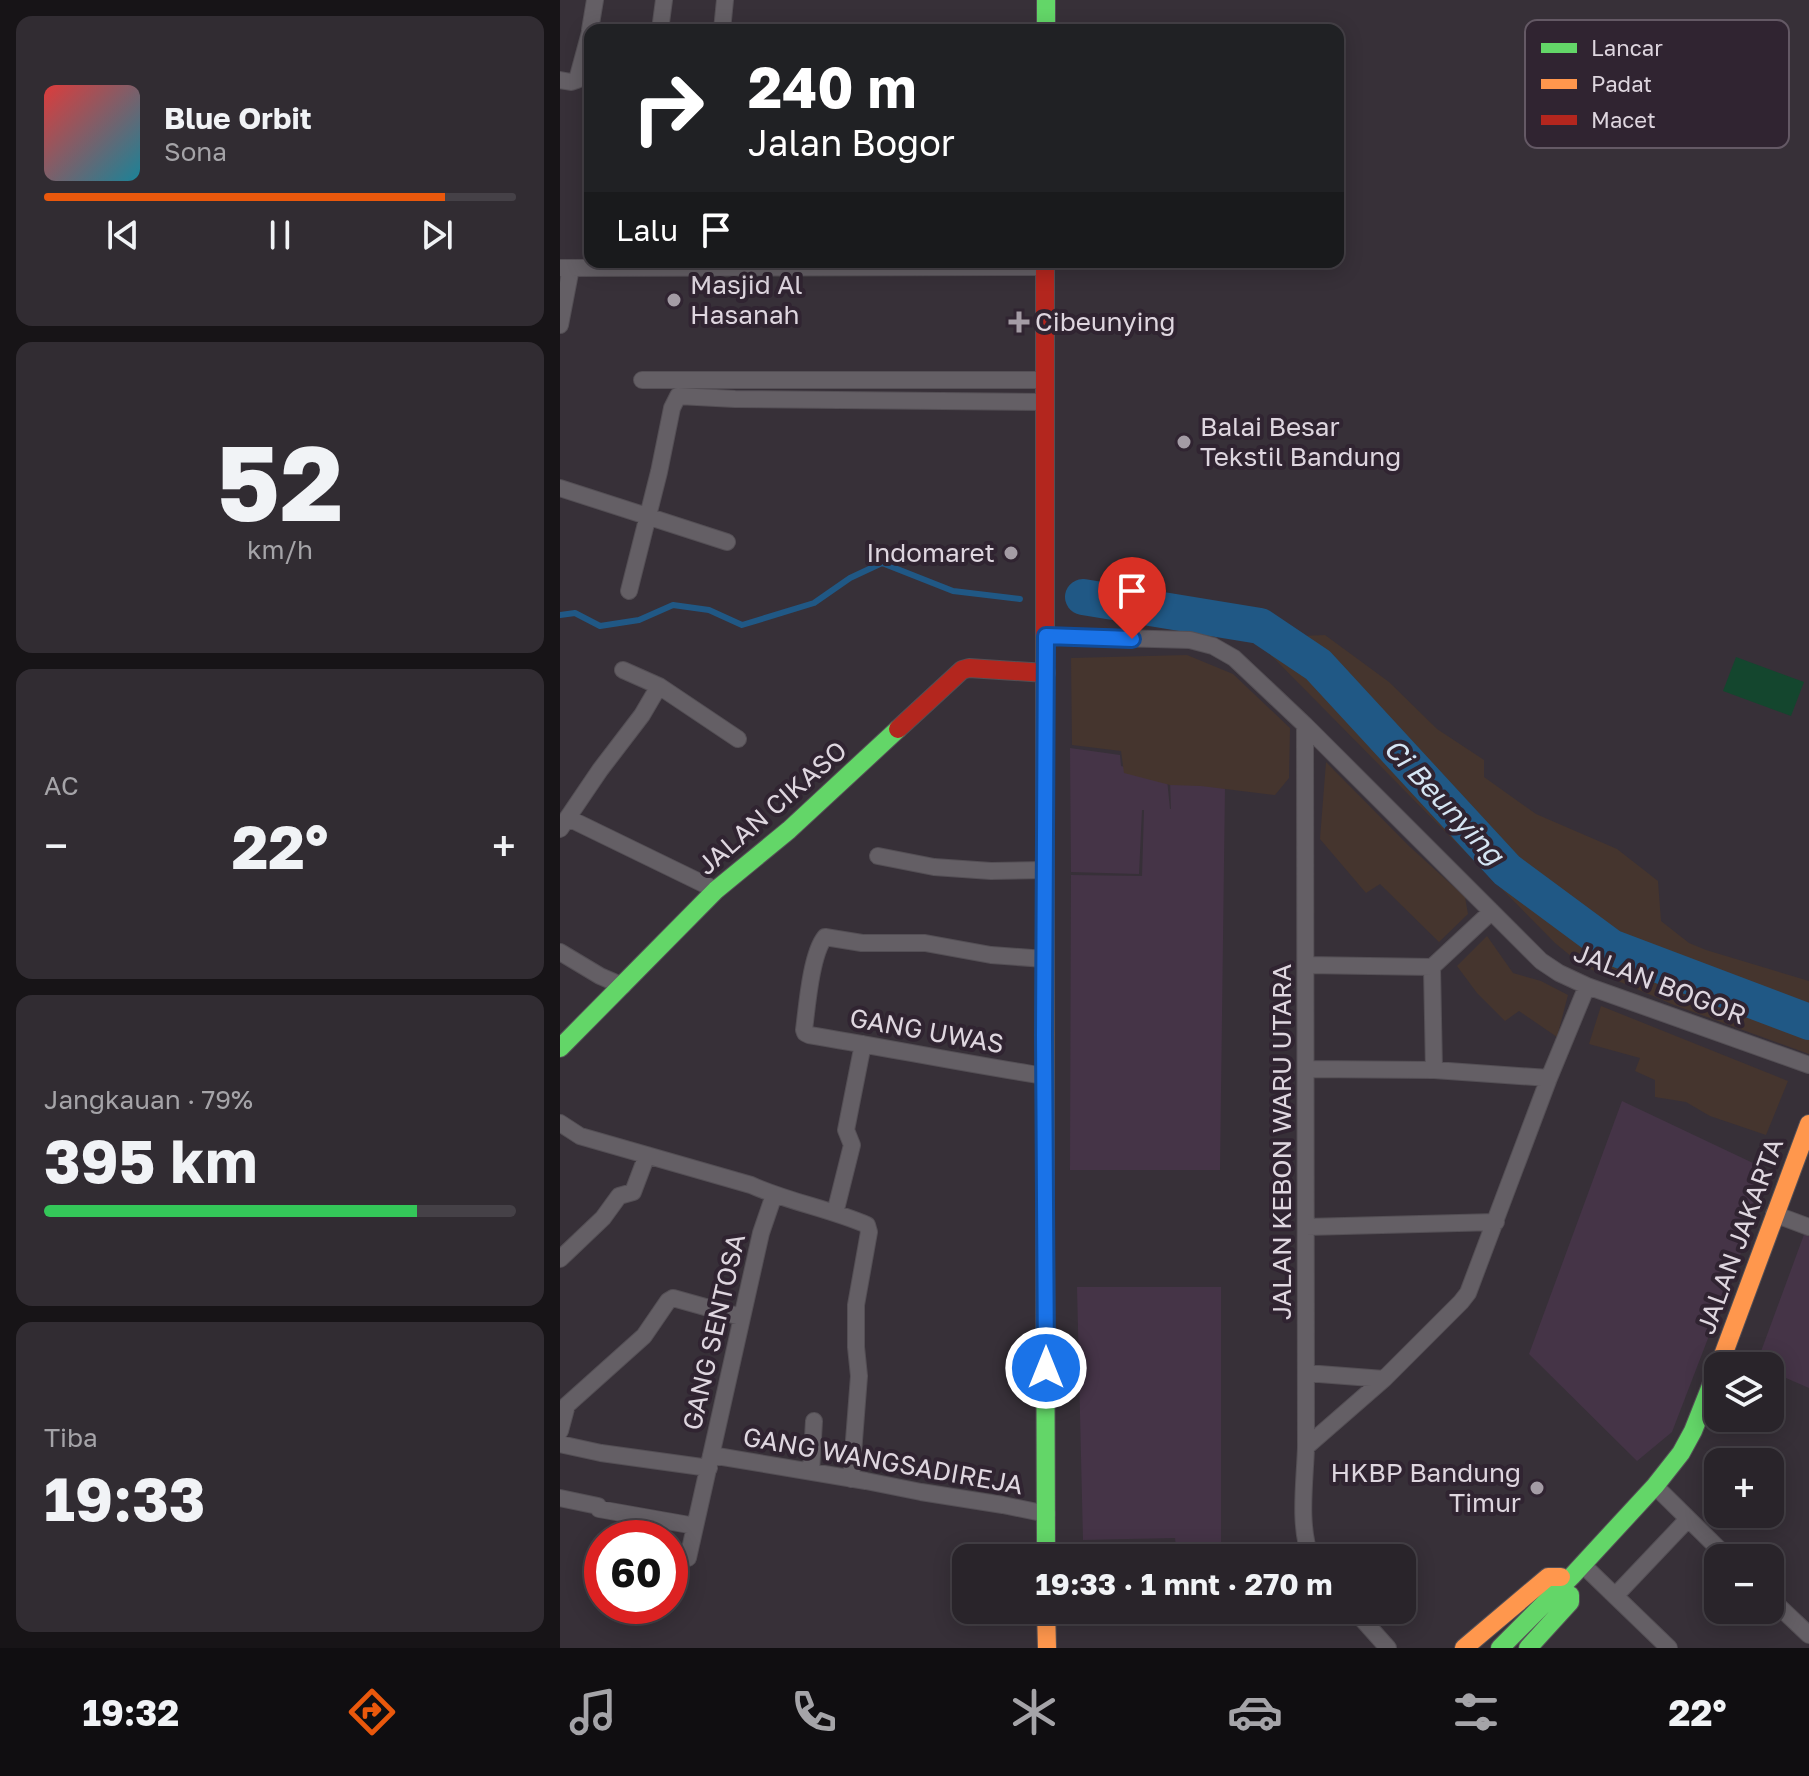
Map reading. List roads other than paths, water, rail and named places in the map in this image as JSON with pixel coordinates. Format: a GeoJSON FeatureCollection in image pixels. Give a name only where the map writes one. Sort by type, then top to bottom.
{"type":"FeatureCollection","features":[{"type":"Feature","properties":{"kind":"main road"},"geometry":{"type":"LineString","coordinates":[[1046,0],[1046,24]]}},
{"type":"Feature","properties":{"kind":"main road"},"geometry":{"type":"LineString","coordinates":[[1045,268],[1046,1544]]}},
{"type":"Feature","properties":{"kind":"main road","name":"JALAN CIKASO"},"geometry":{"type":"LineString","coordinates":[[560,1048],[716,890],[789,830],[962,670],[1046,673]]}},
{"type":"Feature","properties":{"kind":"main road","name":"JALAN JAKARTA"},"geometry":{"type":"LineString","coordinates":[[1723,1352],[1809,1124]]}},
{"type":"Feature","properties":{"kind":"main road","name":"JALAN JAKARTA"},"geometry":{"type":"LineString","coordinates":[[1503,1644],[1578,1571],[1655,1486],[1681,1453],[1704,1403]]}},
{"type":"Feature","properties":{"kind":"main road"},"geometry":{"type":"LineString","coordinates":[[1464,1648],[1548,1577],[1578,1571]]}},
{"type":"Feature","properties":{"kind":"main road","name":"JALAN JAKARTA"},"geometry":{"type":"LineString","coordinates":[[1528,1648],[1570,1602],[1578,1571]]}},
{"type":"Feature","properties":{"kind":"main road"},"geometry":{"type":"LineString","coordinates":[[1046,1624],[1047,1648]]}},
{"type":"Feature","properties":{"kind":"street"},"geometry":{"type":"LineString","coordinates":[[591,24],[595,0]]}},
{"type":"Feature","properties":{"kind":"street"},"geometry":{"type":"LineString","coordinates":[[661,24],[664,0]]}},
{"type":"Feature","properties":{"kind":"street"},"geometry":{"type":"LineString","coordinates":[[723,24],[725,0]]}},
{"type":"Feature","properties":{"kind":"street"},"geometry":{"type":"LineString","coordinates":[[560,80],[577,80],[584,55]]}},
{"type":"Feature","properties":{"kind":"street"},"geometry":{"type":"LineString","coordinates":[[560,325],[566,268]]}},
{"type":"Feature","properties":{"kind":"street"},"geometry":{"type":"LineString","coordinates":[[642,380],[1046,380]]}},
{"type":"Feature","properties":{"kind":"street"},"geometry":{"type":"LineString","coordinates":[[629,591],[672,408],[678,396],[1046,402]]}},
{"type":"Feature","properties":{"kind":"street"},"geometry":{"type":"LineString","coordinates":[[560,488],[727,542]]}},
{"type":"Feature","properties":{"kind":"street","name":"JALAN BOGOR"},"geometry":{"type":"LineString","coordinates":[[1046,636],[1190,640],[1213,646],[1234,658],[1305,725],[1541,961],[1587,986],[1809,1065]]}},
{"type":"Feature","properties":{"kind":"street"},"geometry":{"type":"LineString","coordinates":[[623,670],[659,686],[738,739]]}},
{"type":"Feature","properties":{"kind":"street"},"geometry":{"type":"LineString","coordinates":[[659,686],[642,715],[564,823],[716,890]]}},
{"type":"Feature","properties":{"kind":"street","name":"JALAN KEBON WARU UTARA"},"geometry":{"type":"LineString","coordinates":[[1305,725],[1306,1544]]}},
{"type":"Feature","properties":{"kind":"street"},"geometry":{"type":"LineString","coordinates":[[878,856],[934,867],[991,871],[1046,870]]}},
{"type":"Feature","properties":{"kind":"street"},"geometry":{"type":"LineString","coordinates":[[1306,965],[1432,967],[1491,912]]}},
{"type":"Feature","properties":{"kind":"street","name":"GANG UWAS"},"geometry":{"type":"LineString","coordinates":[[1045,959],[991,955],[925,943],[862,943],[825,937],[815,959],[804,1030],[809,1035],[1045,1076]]}},
{"type":"Feature","properties":{"kind":"street"},"geometry":{"type":"LineString","coordinates":[[560,952],[623,986]]}},
{"type":"Feature","properties":{"kind":"street"},"geometry":{"type":"LineString","coordinates":[[1432,967],[1434,1070]]}},
{"type":"Feature","properties":{"kind":"street"},"geometry":{"type":"LineString","coordinates":[[1306,1447],[1384,1379],[1468,1293],[1587,986]]}},
{"type":"Feature","properties":{"kind":"street"},"geometry":{"type":"LineString","coordinates":[[842,1215],[852,1145],[846,1130],[863,1044]]}},
{"type":"Feature","properties":{"kind":"street"},"geometry":{"type":"LineString","coordinates":[[1306,1069],[1434,1070],[1549,1078]]}},
{"type":"Feature","properties":{"kind":"street"},"geometry":{"type":"LineString","coordinates":[[560,1123],[580,1136],[751,1185],[867,1225],[869,1232],[856,1305],[859,1376],[851,1479]]}},
{"type":"Feature","properties":{"kind":"street"},"geometry":{"type":"LineString","coordinates":[[560,1259],[603,1218],[619,1196],[633,1192],[647,1155]]}},
{"type":"Feature","properties":{"kind":"street","name":"GANG SENTOSA"},"geometry":{"type":"LineString","coordinates":[[688,1558],[741,1317],[765,1218],[774,1195]]}},
{"type":"Feature","properties":{"kind":"street"},"geometry":{"type":"LineString","coordinates":[[1774,1214],[1809,1227]]}},
{"type":"Feature","properties":{"kind":"street"},"geometry":{"type":"LineString","coordinates":[[1306,1227],[1496,1222]]}},
{"type":"Feature","properties":{"kind":"street"},"geometry":{"type":"LineString","coordinates":[[560,1431],[567,1405],[644,1336],[668,1301],[678,1298],[741,1317]]}},
{"type":"Feature","properties":{"kind":"street"},"geometry":{"type":"LineString","coordinates":[[1306,1373],[1384,1379]]}},
{"type":"Feature","properties":{"kind":"street"},"geometry":{"type":"LineString","coordinates":[[811,1472],[814,1421]]}},
{"type":"Feature","properties":{"kind":"street","name":"GANG WANGSADIREJA"},"geometry":{"type":"LineString","coordinates":[[560,1444],[601,1453],[811,1472],[1047,1514]]}},
{"type":"Feature","properties":{"kind":"street"},"geometry":{"type":"LineString","coordinates":[[1655,1486],[1714,1544]]}},
{"type":"Feature","properties":{"kind":"street"},"geometry":{"type":"LineString","coordinates":[[560,1498],[598,1506],[599,1509],[695,1526]]}},
{"type":"Feature","properties":{"kind":"street"},"geometry":{"type":"LineString","coordinates":[[1615,1596],[1688,1519]]}},
{"type":"Feature","properties":{"kind":"street"},"geometry":{"type":"LineString","coordinates":[[1578,1571],[1615,1596],[1669,1648]]}},
{"type":"Feature","properties":{"kind":"street"},"geometry":{"type":"LineString","coordinates":[[1784,1611],[1809,1635]]}},
{"type":"Feature","properties":{"kind":"street"},"geometry":{"type":"LineString","coordinates":[[1367,1624],[1388,1648]]}},
{"type":"Feature","properties":{"kind":"waterway","name":"Ci Beunying"},"geometry":{"type":"LineString","coordinates":[[560,615],[575,613],[600,626],[639,620],[673,605],[709,610],[742,625],[814,603],[850,578],[882,563],[953,591],[1020,599]]}},
{"type":"Feature","properties":{"kind":"waterway","name":"Ci Beunying"},"geometry":{"type":"LineString","coordinates":[[1083,597],[1260,626],[1318,665],[1507,870],[1611,947],[1809,1022]]}},
{"type":"Feature","properties":{"kind":"place","name":"Masjid Al Hasanah"},"geometry":{"type":"Point","coordinates":[674,300]}},
{"type":"Feature","properties":{"kind":"place","name":"Cibeunying"},"geometry":{"type":"Point","coordinates":[1019,322]}},
{"type":"Feature","properties":{"kind":"place","name":"Balai Besar Tekstil Bandung"},"geometry":{"type":"Point","coordinates":[1184,442]}},
{"type":"Feature","properties":{"kind":"place","name":"Indomaret"},"geometry":{"type":"Point","coordinates":[1011,553]}},
{"type":"Feature","properties":{"kind":"place","name":"HKBP Bandung Timur"},"geometry":{"type":"Point","coordinates":[1537,1488]}}]}
